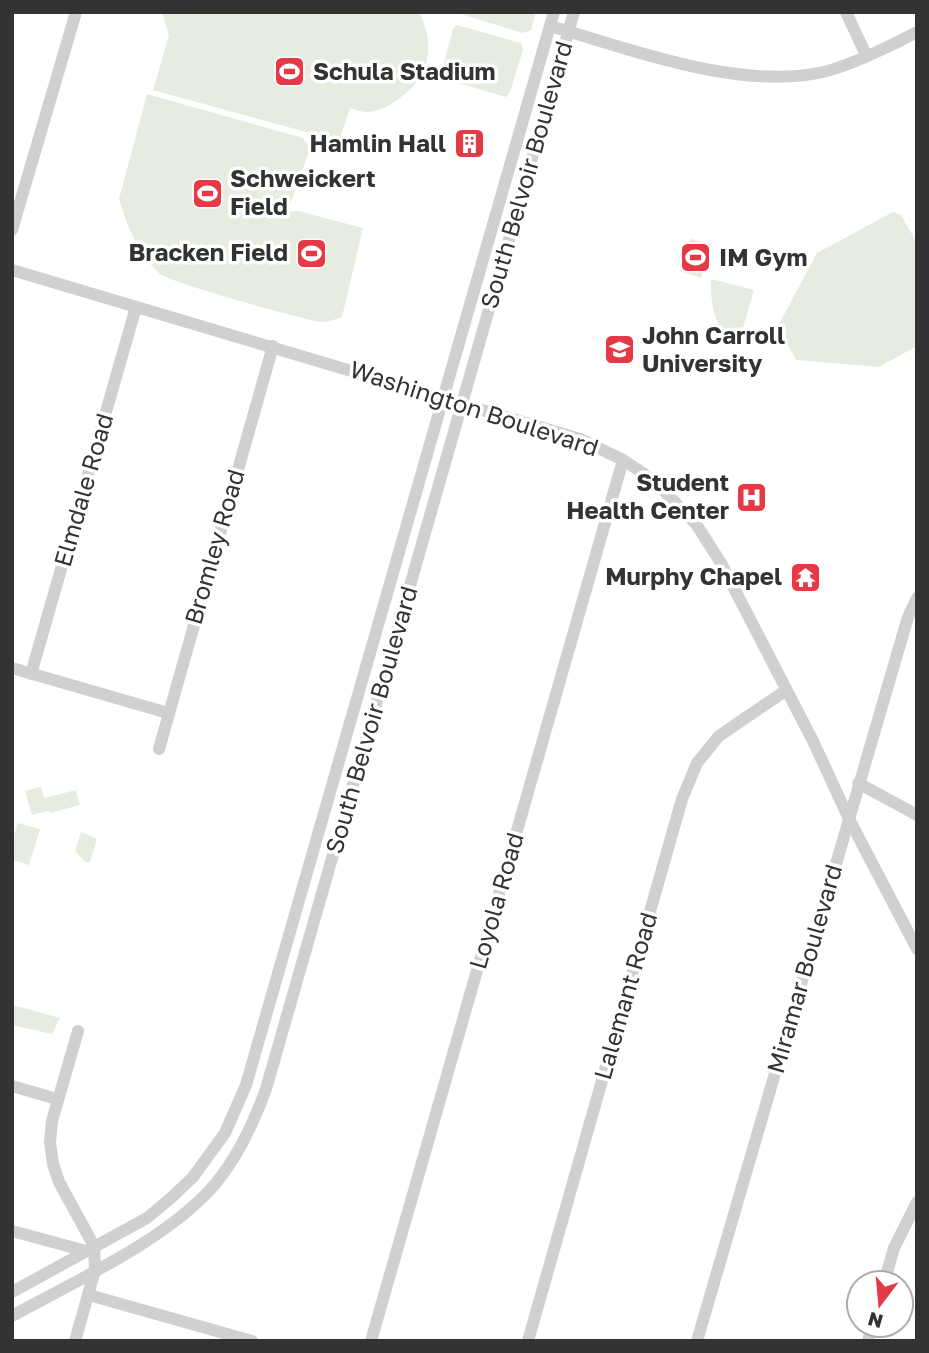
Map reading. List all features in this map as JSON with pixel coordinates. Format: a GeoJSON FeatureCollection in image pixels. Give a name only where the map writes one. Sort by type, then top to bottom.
{"type":"FeatureCollection","features":[{"type":"Feature","properties":{"kind":"street"},"geometry":{"type":"LineString","coordinates":[[12,230],[76,12]]}},
{"type":"Feature","properties":{"kind":"street","name":"South Belvoir Boulevard"},"geometry":{"type":"LineString","coordinates":[[12,1292],[147,1218],[171,1198],[193,1177],[225,1133],[246,1085],[554,12]]}},
{"type":"Feature","properties":{"kind":"street","name":"South Belvoir Boulevard"},"geometry":{"type":"LineString","coordinates":[[12,1317],[148,1241],[179,1219],[216,1183],[252,1127],[266,1089],[574,12]]}},
{"type":"Feature","properties":{"kind":"street"},"geometry":{"type":"LineString","coordinates":[[846,12],[866,55]]}},
{"type":"Feature","properties":{"kind":"street"},"geometry":{"type":"LineString","coordinates":[[550,26],[699,68],[767,77],[823,72],[917,32]]}},
{"type":"Feature","properties":{"kind":"street","name":"Washington Boulevard"},"geometry":{"type":"LineString","coordinates":[[12,270],[580,439],[643,473],[696,524],[721,563],[917,949]]}},
{"type":"Feature","properties":{"kind":"street","name":"Elmdale Road"},"geometry":{"type":"LineString","coordinates":[[31,674],[136,307]]}},
{"type":"Feature","properties":{"kind":"street","name":"Bromley Road"},"geometry":{"type":"LineString","coordinates":[[159,749],[273,346]]}},
{"type":"Feature","properties":{"kind":"street","name":"Loyola Road"},"geometry":{"type":"LineString","coordinates":[[371,1341],[623,460]]}},
{"type":"Feature","properties":{"kind":"street","name":"Miramar Boulevard"},"geometry":{"type":"LineString","coordinates":[[696,1341],[858,783],[908,617],[917,598]]}},
{"type":"Feature","properties":{"kind":"street"},"geometry":{"type":"LineString","coordinates":[[12,668],[168,712]]}},
{"type":"Feature","properties":{"kind":"street","name":"Lalemant Road"},"geometry":{"type":"LineString","coordinates":[[528,1341],[682,799],[697,764],[719,736],[785,691]]}},
{"type":"Feature","properties":{"kind":"street"},"geometry":{"type":"LineString","coordinates":[[858,783],[917,815]]}},
{"type":"Feature","properties":{"kind":"street"},"geometry":{"type":"LineString","coordinates":[[313,855],[331,861]]}},
{"type":"Feature","properties":{"kind":"street"},"geometry":{"type":"LineString","coordinates":[[75,1341],[95,1270],[90,1249],[53,1164],[51,1127],[78,1031]]}},
{"type":"Feature","properties":{"kind":"street"},"geometry":{"type":"LineString","coordinates":[[12,1086],[57,1100]]}},
{"type":"Feature","properties":{"kind":"street"},"geometry":{"type":"LineString","coordinates":[[888,1269],[894,1248],[917,1202]]}},
{"type":"Feature","properties":{"kind":"street"},"geometry":{"type":"LineString","coordinates":[[12,1231],[90,1249]]}},
{"type":"Feature","properties":{"kind":"street"},"geometry":{"type":"LineString","coordinates":[[89,1295],[252,1341]]}},
{"type":"Feature","properties":{"kind":"shaded area","name":"Schula Stadium"},"geometry":{"type":"Polygon","coordinates":[[[162,12],[419,12],[427,37],[427,61],[417,82],[391,104],[370,112],[350,108],[339,141],[153,90],[169,35],[162,12]]]}},
{"type":"Feature","properties":{"kind":"shaded area"},"geometry":{"type":"Polygon","coordinates":[[[460,12],[536,12],[531,30],[523,33],[460,12]]]}},
{"type":"Feature","properties":{"kind":"shaded area"},"geometry":{"type":"Polygon","coordinates":[[[457,25],[521,43],[523,50],[506,97],[445,79],[441,74],[453,29],[457,25]]]}},
{"type":"Feature","properties":{"kind":"shaded area","name":"Schweickert Field"},"geometry":{"type":"Polygon","coordinates":[[[147,94],[303,138],[310,149],[287,212],[298,211],[363,228],[342,317],[321,322],[290,315],[187,285],[160,274],[153,267],[135,240],[119,199],[147,94]]]}},
{"type":"Feature","properties":{"kind":"shaded area"},"geometry":{"type":"Polygon","coordinates":[[[893,212],[901,215],[917,243],[917,346],[879,367],[796,360],[778,326],[817,253],[893,212]]]}},
{"type":"Feature","properties":{"kind":"shaded area","name":"IM Gym"},"geometry":{"type":"Polygon","coordinates":[[[690,239],[711,244],[701,278],[680,271],[690,239]]]}},
{"type":"Feature","properties":{"kind":"shaded area"},"geometry":{"type":"Polygon","coordinates":[[[711,279],[754,290],[739,341],[724,333],[719,325],[711,297],[711,279]]]}},
{"type":"Feature","properties":{"kind":"shaded area"},"geometry":{"type":"Polygon","coordinates":[[[41,787],[44,798],[76,790],[80,805],[32,815],[25,791],[41,787]]]}},
{"type":"Feature","properties":{"kind":"shaded area"},"geometry":{"type":"Polygon","coordinates":[[[18,823],[40,829],[29,865],[12,860],[12,841],[18,823]]]}},
{"type":"Feature","properties":{"kind":"shaded area"},"geometry":{"type":"Polygon","coordinates":[[[81,832],[97,839],[90,862],[85,862],[75,851],[81,832]]]}},
{"type":"Feature","properties":{"kind":"shaded area"},"geometry":{"type":"Polygon","coordinates":[[[12,1005],[60,1018],[52,1034],[12,1025],[12,1005]]]}},
{"type":"Feature","properties":{"kind":"place","name":"Schula Stadium"},"geometry":{"type":"Point","coordinates":[290,72]}},
{"type":"Feature","properties":{"kind":"place","name":"Hamlin Hall"},"geometry":{"type":"Point","coordinates":[469,144]}},
{"type":"Feature","properties":{"kind":"place","name":"Schweickert Field"},"geometry":{"type":"Point","coordinates":[207,193]}},
{"type":"Feature","properties":{"kind":"place","name":"Bracken Field"},"geometry":{"type":"Point","coordinates":[311,253]}},
{"type":"Feature","properties":{"kind":"place","name":"IM Gym"},"geometry":{"type":"Point","coordinates":[696,258]}},
{"type":"Feature","properties":{"kind":"place","name":"John Carroll University"},"geometry":{"type":"Point","coordinates":[619,350]}},
{"type":"Feature","properties":{"kind":"place","name":"Student Health Center"},"geometry":{"type":"Point","coordinates":[752,497]}},
{"type":"Feature","properties":{"kind":"place","name":"Murphy Chapel"},"geometry":{"type":"Point","coordinates":[805,577]}}]}
